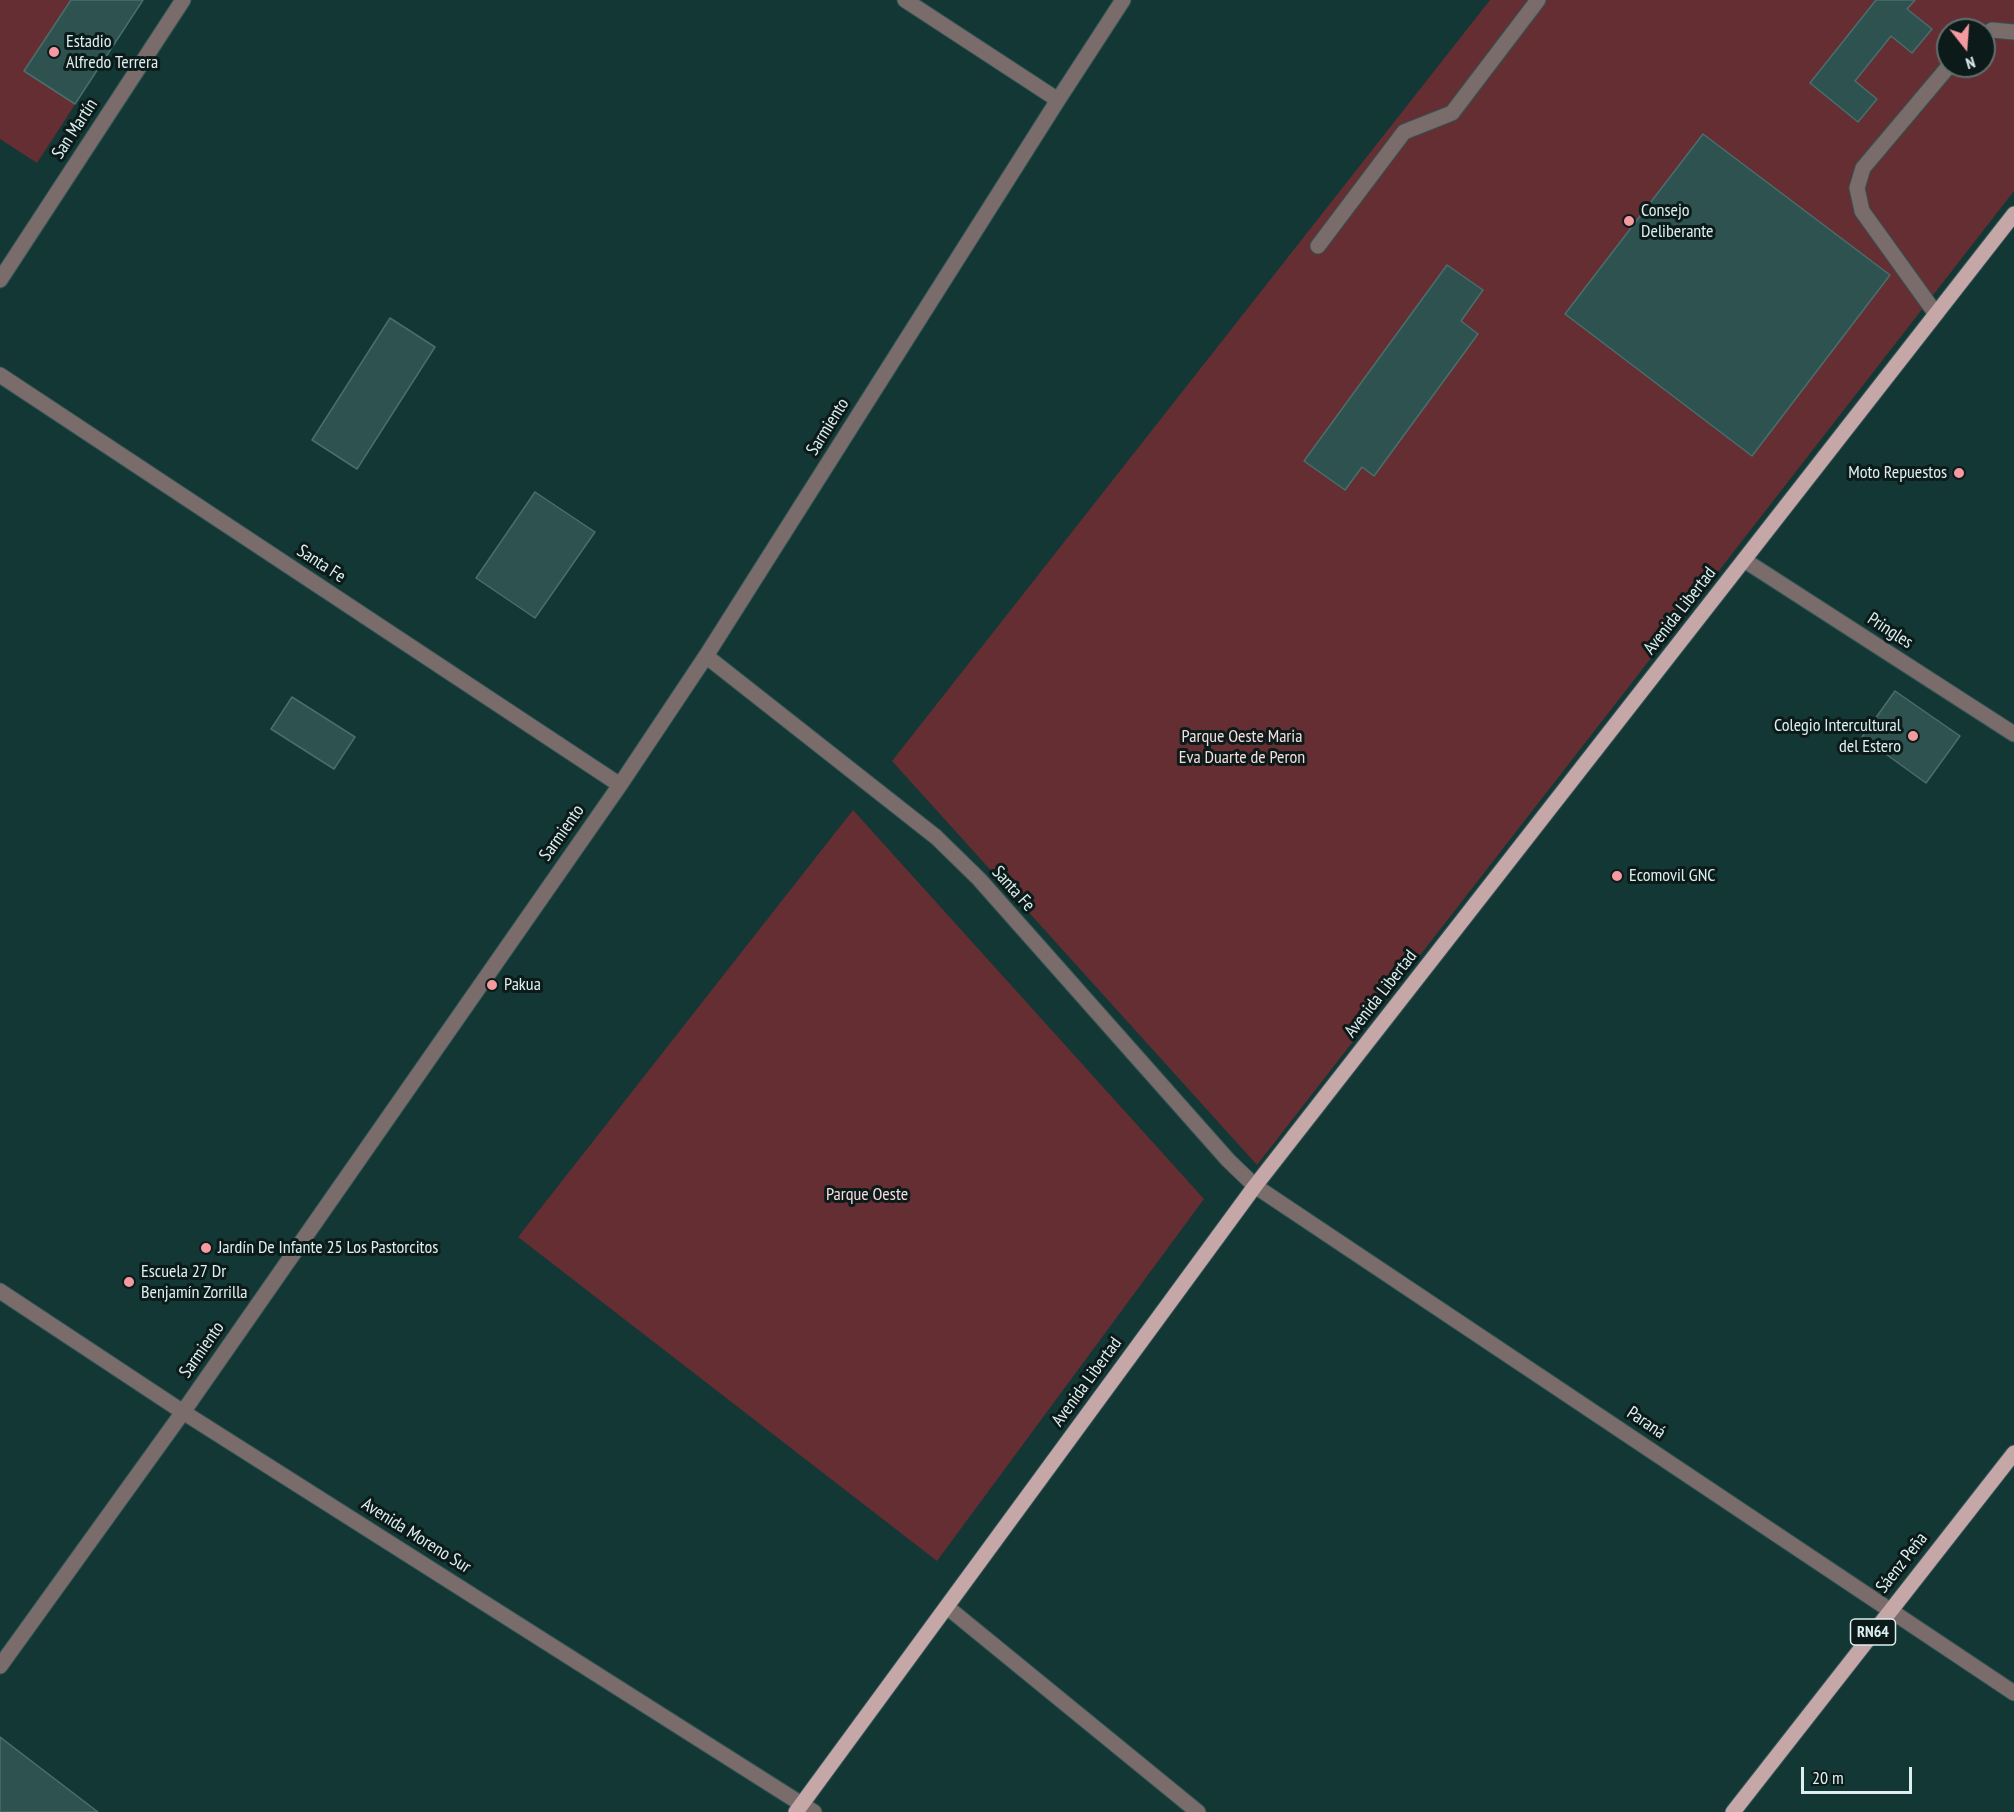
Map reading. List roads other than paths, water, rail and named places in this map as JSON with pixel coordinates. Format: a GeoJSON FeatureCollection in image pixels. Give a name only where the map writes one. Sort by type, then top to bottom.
{"type":"FeatureCollection","features":[{"type":"Feature","properties":{"kind":"main road","name":"Avenida Libertad"},"geometry":{"type":"LineString","coordinates":[[804,1809],[947,1607],[1256,1186],[2014,214]]}},
{"type":"Feature","properties":{"kind":"main road","name":"Sáenz Peña"},"geometry":{"type":"LineString","coordinates":[[1733,1812],[2014,1453]]}},
{"type":"Feature","properties":{"kind":"street","name":"San Martín"},"geometry":{"type":"LineString","coordinates":[[0,280],[183,0]]}},
{"type":"Feature","properties":{"kind":"street"},"geometry":{"type":"LineString","coordinates":[[905,0],[1058,100]]}},
{"type":"Feature","properties":{"kind":"street","name":"Sarmiento"},"geometry":{"type":"LineString","coordinates":[[0,1666],[183,1412],[620,785],[706,656],[1123,0]]}},
{"type":"Feature","properties":{"kind":"street"},"geometry":{"type":"LineString","coordinates":[[1318,246],[1404,132],[1452,113],[1538,0]]}},
{"type":"Feature","properties":{"kind":"street"},"geometry":{"type":"LineString","coordinates":[[1996,30],[2014,32]]}},
{"type":"Feature","properties":{"kind":"street"},"geometry":{"type":"LineString","coordinates":[[1936,314],[1862,211],[1857,188],[1863,168],[1939,78]]}},
{"type":"Feature","properties":{"kind":"street","name":"Santa Fe"},"geometry":{"type":"LineString","coordinates":[[0,375],[620,785]]}},
{"type":"Feature","properties":{"kind":"street","name":"Pringles"},"geometry":{"type":"LineString","coordinates":[[1744,560],[2014,734]]}},
{"type":"Feature","properties":{"kind":"street","name":"Santa Fe"},"geometry":{"type":"LineString","coordinates":[[706,656],[936,837],[979,879],[1228,1160],[1256,1186]]}},
{"type":"Feature","properties":{"kind":"street","name":"Paraná"},"geometry":{"type":"LineString","coordinates":[[1256,1186],[2014,1692]]}},
{"type":"Feature","properties":{"kind":"street","name":"Avenida Moreno Sur"},"geometry":{"type":"LineString","coordinates":[[0,1291],[183,1412],[804,1809]]}},
{"type":"Feature","properties":{"kind":"street"},"geometry":{"type":"LineString","coordinates":[[947,1607],[1198,1812]]}},
{"type":"Feature","properties":{"kind":"place","name":"Estadio Alfredo Terrera"},"geometry":{"type":"Point","coordinates":[54,52]}},
{"type":"Feature","properties":{"kind":"place","name":"Consejo Deliberante"},"geometry":{"type":"Point","coordinates":[1629,221]}},
{"type":"Feature","properties":{"kind":"place","name":"Moto Repuestos"},"geometry":{"type":"Point","coordinates":[1959,473]}},
{"type":"Feature","properties":{"kind":"place","name":"Colegio Intercultural del Estero"},"geometry":{"type":"Point","coordinates":[1913,736]}},
{"type":"Feature","properties":{"kind":"place","name":"Ecomovil GNC"},"geometry":{"type":"Point","coordinates":[1617,876]}},
{"type":"Feature","properties":{"kind":"place","name":"Pakua"},"geometry":{"type":"Point","coordinates":[492,985]}},
{"type":"Feature","properties":{"kind":"place","name":"Jardín De Infante 25 Los Pastorcitos"},"geometry":{"type":"Point","coordinates":[206,1248]}},
{"type":"Feature","properties":{"kind":"place","name":"Escuela 27 Dr Benjamín Zorrilla"},"geometry":{"type":"Point","coordinates":[129,1282]}},
{"type":"Feature","properties":{"kind":"park label","name":"Parque Oeste Maria Eva Duarte de Peron"},"geometry":{"type":"Point","coordinates":[1242,747]}},
{"type":"Feature","properties":{"kind":"park label","name":"Parque Oeste"},"geometry":{"type":"Point","coordinates":[867,1195]}}]}
